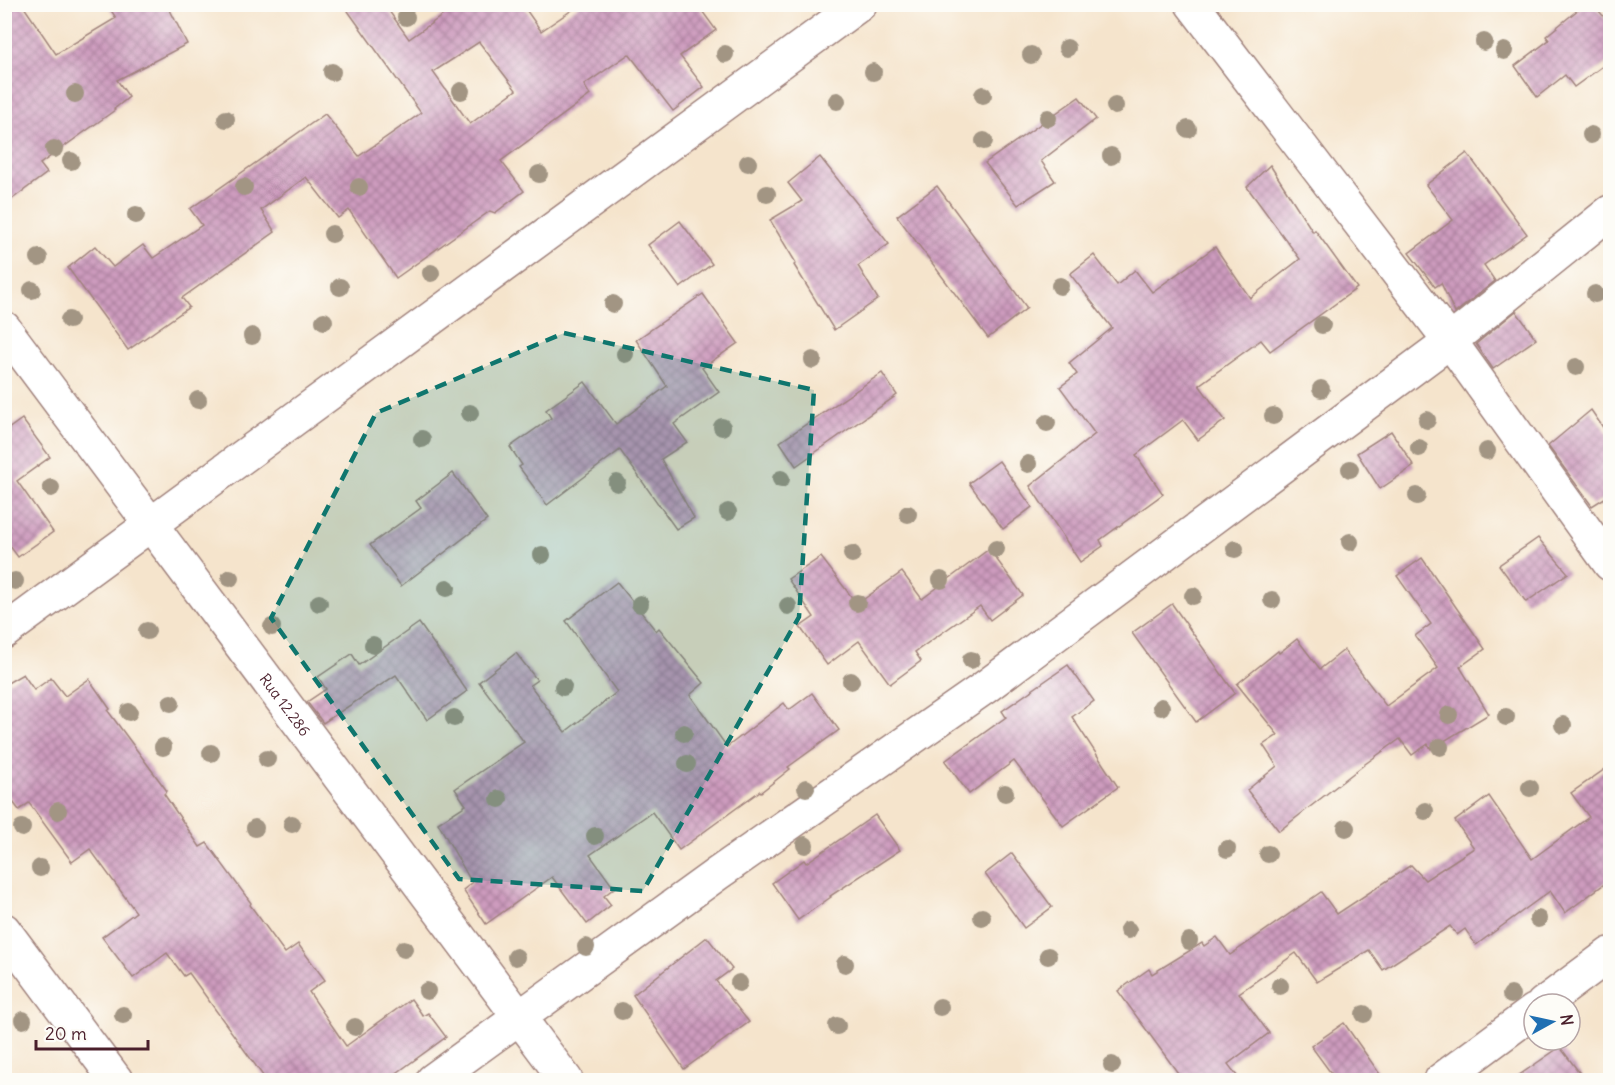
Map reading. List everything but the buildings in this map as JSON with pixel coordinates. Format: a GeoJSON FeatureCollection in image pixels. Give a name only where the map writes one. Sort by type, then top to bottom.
{"type":"FeatureCollection","features":[{"type":"Feature","properties":{"kind":"street"},"geometry":{"type":"LineString","coordinates":[[4,632],[860,4]]}},
{"type":"Feature","properties":{"kind":"street"},"geometry":{"type":"LineString","coordinates":[[1192,4],[1450,341],[1611,564]]}},
{"type":"Feature","properties":{"kind":"street"},"geometry":{"type":"LineString","coordinates":[[433,1080],[717,874],[984,688],[1450,341],[1611,212]]}},
{"type":"Feature","properties":{"kind":"street","name":"Rua 12.286"},"geometry":{"type":"LineString","coordinates":[[4,328],[566,1080]]}},
{"type":"Feature","properties":{"kind":"street"},"geometry":{"type":"LineString","coordinates":[[4,930],[116,1080]]}},
{"type":"Feature","properties":{"kind":"street"},"geometry":{"type":"LineString","coordinates":[[1559,992],[1611,954]]}},
{"type":"Feature","properties":{"kind":"street"},"geometry":{"type":"LineString","coordinates":[[1442,1080],[1522,1020]]}},
{"type":"Feature","properties":{"kind":"highlighted area"},"geometry":{"type":"Polygon","coordinates":[[[564,333],[814,390],[799,617],[643,891],[459,879],[271,618],[376,413],[564,333]]]}}]}
